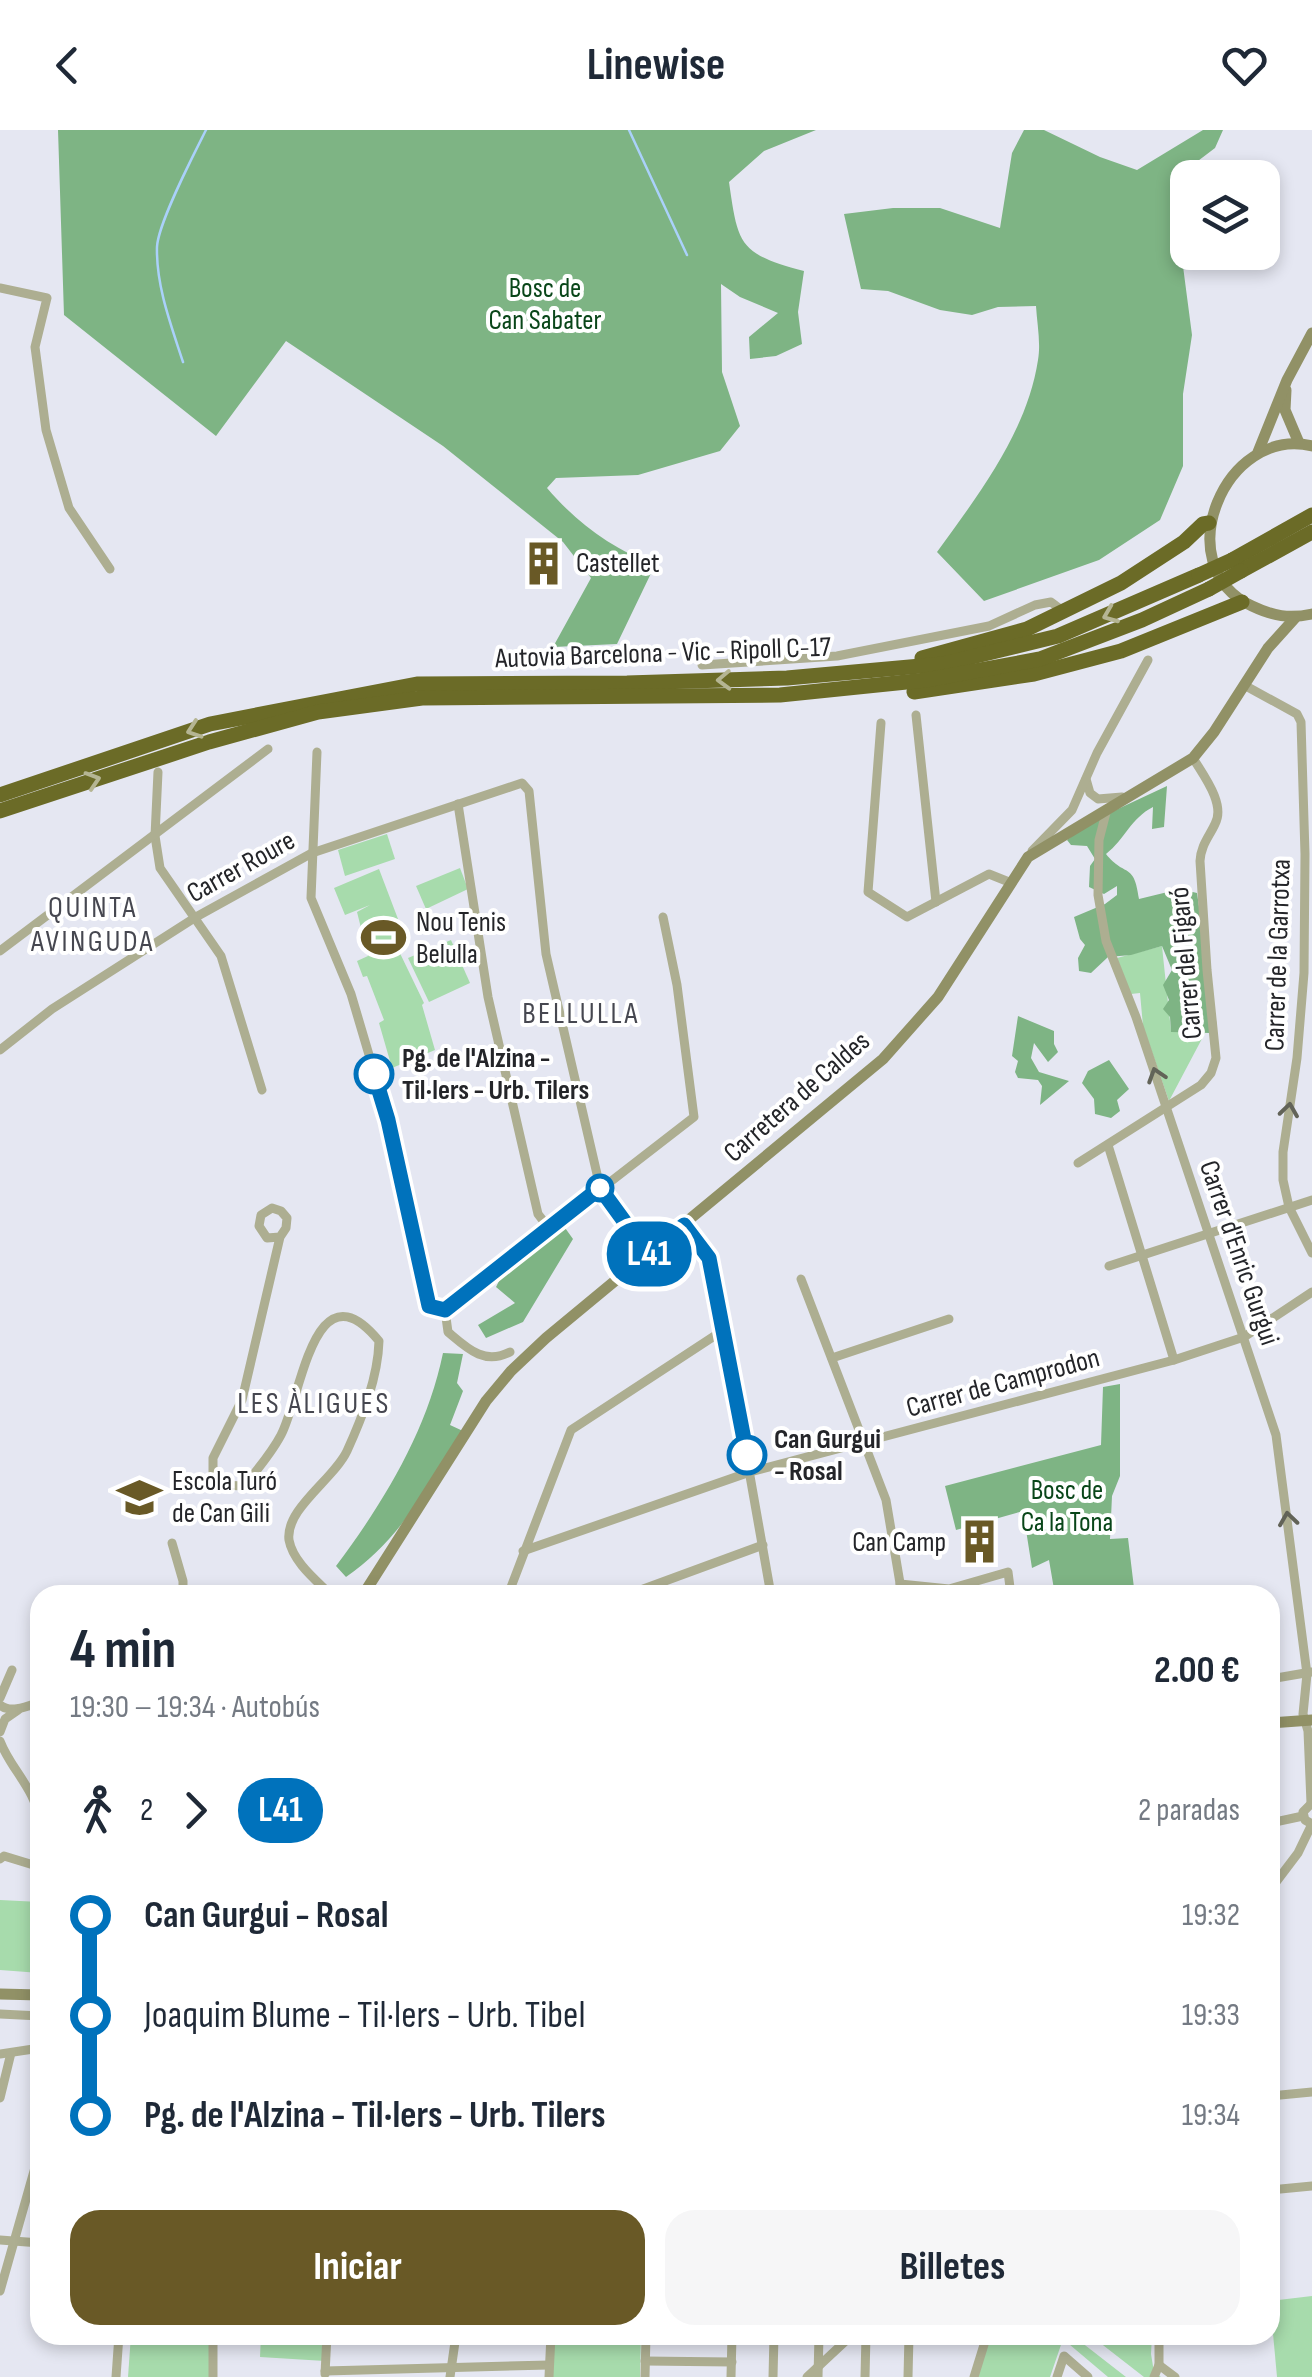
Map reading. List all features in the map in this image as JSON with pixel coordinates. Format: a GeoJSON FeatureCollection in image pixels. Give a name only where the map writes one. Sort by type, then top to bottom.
{"type":"FeatureCollection","features":[{"type":"Feature","properties":{"kind":"highway","name":"Autovia Barcelona - Vic - Ripoll C-17"},"geometry":{"type":"LineString","coordinates":[[1236,565],[1312,515]]}},
{"type":"Feature","properties":{"kind":"highway"},"geometry":{"type":"LineString","coordinates":[[787,678],[892,664],[957,650],[1027,628],[1121,583],[1208,523]]}},
{"type":"Feature","properties":{"kind":"highway","name":"Autovia Barcelona - Vic - Ripoll C-17"},"geometry":{"type":"LineString","coordinates":[[0,810],[209,742],[318,712],[422,698],[780,695],[926,680],[1040,659],[1142,620],[1236,565],[1312,532]]}},
{"type":"Feature","properties":{"kind":"highway","name":"Autovia Barcelona - Vic - Ripoll C-17"},"geometry":{"type":"LineString","coordinates":[[0,795],[210,724],[416,684],[627,684],[787,678],[944,664],[1058,636],[1204,582]]}},
{"type":"Feature","properties":{"kind":"highway"},"geometry":{"type":"LineString","coordinates":[[780,695],[836,698],[900,693],[1034,674],[1122,651],[1242,602]]}},
{"type":"Feature","properties":{"kind":"street"},"geometry":{"type":"LineString","coordinates":[[0,288],[46,298],[35,347],[46,430],[68,508],[110,570]]}},
{"type":"Feature","properties":{"kind":"street"},"geometry":{"type":"LineString","coordinates":[[1312,333],[1287,380],[1258,452],[1222,491],[1208,523],[1218,574],[1242,602],[1272,616],[1295,618],[1312,614]]}},
{"type":"Feature","properties":{"kind":"street"},"geometry":{"type":"LineString","coordinates":[[1258,452],[1306,444],[1285,410],[1287,380]]}},
{"type":"Feature","properties":{"kind":"street"},"geometry":{"type":"LineString","coordinates":[[702,665],[837,656],[989,626],[1034,605],[1051,602],[1063,611]]}},
{"type":"Feature","properties":{"kind":"street"},"geometry":{"type":"LineString","coordinates":[[1268,648],[1272,616]]}},
{"type":"Feature","properties":{"kind":"street","name":"Carretera de Caldes"},"geometry":{"type":"LineString","coordinates":[[369,1585],[486,1401],[511,1371],[884,1059],[938,998],[1028,857],[1193,758],[1268,648],[1295,618]]}},
{"type":"Feature","properties":{"kind":"street"},"geometry":{"type":"LineString","coordinates":[[1028,857],[1072,810],[1088,771],[1148,660]]}},
{"type":"Feature","properties":{"kind":"street","name":"Carrer de la Garrotxa"},"geometry":{"type":"LineString","coordinates":[[1244,685],[1298,714],[1301,722],[1304,973],[1283,1180],[1289,1207],[1312,1253]]}},
{"type":"Feature","properties":{"kind":"street"},"geometry":{"type":"LineString","coordinates":[[916,714],[936,902]]}},
{"type":"Feature","properties":{"kind":"street"},"geometry":{"type":"LineString","coordinates":[[881,723],[868,892],[907,917],[989,874],[1010,882]]}},
{"type":"Feature","properties":{"kind":"street"},"geometry":{"type":"LineString","coordinates":[[0,951],[268,749]]}},
{"type":"Feature","properties":{"kind":"street"},"geometry":{"type":"LineString","coordinates":[[317,752],[311,898],[351,994],[388,1120],[429,1306],[445,1310]]}},
{"type":"Feature","properties":{"kind":"street","name":"Carrer del Figaró"},"geometry":{"type":"LineString","coordinates":[[1078,1163],[1201,1085],[1216,1058],[1200,861],[1201,848],[1218,819],[1218,807],[1193,758]]}},
{"type":"Feature","properties":{"kind":"street"},"geometry":{"type":"LineString","coordinates":[[1088,771],[1086,784],[1090,794],[1098,799],[1133,795]]}},
{"type":"Feature","properties":{"kind":"street"},"geometry":{"type":"LineString","coordinates":[[158,772],[155,836],[160,868],[221,956],[262,1090]]}},
{"type":"Feature","properties":{"kind":"street","name":"Carrer Roure"},"geometry":{"type":"LineString","coordinates":[[0,1050],[52,1009],[196,917],[312,853],[522,783],[529,790],[546,954],[600,1188]]}},
{"type":"Feature","properties":{"kind":"street"},"geometry":{"type":"LineString","coordinates":[[458,804],[488,997],[538,1214],[548,1227]]}},
{"type":"Feature","properties":{"kind":"street"},"geometry":{"type":"LineString","coordinates":[[1072,810],[1078,821],[1084,822]]}},
{"type":"Feature","properties":{"kind":"street","name":"Carrer d'Enric Gurgui"},"geometry":{"type":"LineString","coordinates":[[1107,810],[1099,840],[1098,895],[1106,941],[1167,1109],[1276,1435],[1310,1673],[1303,1714],[1309,1720],[1311,1803]]}},
{"type":"Feature","properties":{"kind":"street"},"geometry":{"type":"LineString","coordinates":[[445,1310],[694,1117],[677,984],[663,917]]}},
{"type":"Feature","properties":{"kind":"street"},"geometry":{"type":"LineString","coordinates":[[1108,1145],[1174,1360]]}},
{"type":"Feature","properties":{"kind":"street"},"geometry":{"type":"LineString","coordinates":[[600,1188],[648,1254]]}},
{"type":"Feature","properties":{"kind":"street"},"geometry":{"type":"LineString","coordinates":[[1109,1266],[1312,1200]]}},
{"type":"Feature","properties":{"kind":"street"},"geometry":{"type":"LineString","coordinates":[[684,1225],[709,1258],[769,1585]]}},
{"type":"Feature","properties":{"kind":"street"},"geometry":{"type":"LineString","coordinates":[[280,1237],[242,1400],[213,1458],[213,1476],[221,1485],[244,1486],[282,1434],[325,1322],[340,1315],[361,1319],[379,1341],[378,1366],[346,1454],[296,1514],[290,1527],[290,1544],[303,1567],[321,1585]]}},
{"type":"Feature","properties":{"kind":"street"},"geometry":{"type":"LineString","coordinates":[[801,1279],[886,1500],[900,1585]]}},
{"type":"Feature","properties":{"kind":"street","name":"Carrer de Camprodon"},"geometry":{"type":"LineString","coordinates":[[523,1551],[750,1472],[1174,1360],[1244,1337],[1312,1292]]}},
{"type":"Feature","properties":{"kind":"street"},"geometry":{"type":"LineString","coordinates":[[445,1310],[448,1332],[468,1349],[496,1359],[510,1352]]}},
{"type":"Feature","properties":{"kind":"street"},"geometry":{"type":"LineString","coordinates":[[832,1358],[949,1319]]}},
{"type":"Feature","properties":{"kind":"street"},"geometry":{"type":"LineString","coordinates":[[511,1585],[571,1430],[725,1330]]}},
{"type":"Feature","properties":{"kind":"street"},"geometry":{"type":"LineString","coordinates":[[172,1543],[184,1585]]}},
{"type":"Feature","properties":{"kind":"street"},"geometry":{"type":"LineString","coordinates":[[654,1585],[763,1545]]}},
{"type":"Feature","properties":{"kind":"street"},"geometry":{"type":"LineString","coordinates":[[965,1585],[1008,1572],[1010,1585]]}},
{"type":"Feature","properties":{"kind":"street"},"geometry":{"type":"LineString","coordinates":[[1296,1580],[1312,1578]]}},
{"type":"Feature","properties":{"kind":"street"},"geometry":{"type":"LineString","coordinates":[[0,1674],[12,1670],[0,1701],[5,1709],[20,1709]]}},
{"type":"Feature","properties":{"kind":"street"},"geometry":{"type":"LineString","coordinates":[[1280,1678],[1310,1673]]}},
{"type":"Feature","properties":{"kind":"street"},"geometry":{"type":"LineString","coordinates":[[0,1732],[5,1719],[30,1706]]}},
{"type":"Feature","properties":{"kind":"street"},"geometry":{"type":"LineString","coordinates":[[1280,1721],[1309,1720]]}},
{"type":"Feature","properties":{"kind":"street"},"geometry":{"type":"LineString","coordinates":[[0,1741],[6,1758],[30,1792]]}},
{"type":"Feature","properties":{"kind":"street"},"geometry":{"type":"LineString","coordinates":[[1303,1816],[1304,1808],[1311,1803]]}},
{"type":"Feature","properties":{"kind":"street"},"geometry":{"type":"LineString","coordinates":[[1280,1821],[1303,1816]]}},
{"type":"Feature","properties":{"kind":"street"},"geometry":{"type":"LineString","coordinates":[[1280,1877],[1298,1853],[1312,1824],[1303,1816]]}},
{"type":"Feature","properties":{"kind":"street"},"geometry":{"type":"LineString","coordinates":[[0,1859],[4,1856],[30,1864]]}},
{"type":"Feature","properties":{"kind":"street"},"geometry":{"type":"LineString","coordinates":[[0,1994],[30,1994]]}},
{"type":"Feature","properties":{"kind":"street"},"geometry":{"type":"LineString","coordinates":[[0,2014],[30,2016]]}},
{"type":"Feature","properties":{"kind":"street"},"geometry":{"type":"LineString","coordinates":[[0,2098],[6,2054]]}},
{"type":"Feature","properties":{"kind":"street"},"geometry":{"type":"LineString","coordinates":[[1280,2095],[1312,2092]]}},
{"type":"Feature","properties":{"kind":"street"},"geometry":{"type":"LineString","coordinates":[[1280,2189],[1312,2186]]}},
{"type":"Feature","properties":{"kind":"street"},"geometry":{"type":"LineString","coordinates":[[0,2292],[30,2187]]}},
{"type":"Feature","properties":{"kind":"street"},"geometry":{"type":"LineString","coordinates":[[0,2240],[30,2243]]}},
{"type":"Feature","properties":{"kind":"street"},"geometry":{"type":"LineString","coordinates":[[116,2377],[118,2345]]}},
{"type":"Feature","properties":{"kind":"street"},"geometry":{"type":"LineString","coordinates":[[212,2377],[213,2345]]}},
{"type":"Feature","properties":{"kind":"street"},"geometry":{"type":"LineString","coordinates":[[326,2345],[325,2374],[450,2372],[549,2364]]}},
{"type":"Feature","properties":{"kind":"street"},"geometry":{"type":"LineString","coordinates":[[450,2372],[454,2345]]}},
{"type":"Feature","properties":{"kind":"street"},"geometry":{"type":"LineString","coordinates":[[549,2377],[550,2345]]}},
{"type":"Feature","properties":{"kind":"street"},"geometry":{"type":"LineString","coordinates":[[645,2377],[646,2345]]}},
{"type":"Feature","properties":{"kind":"street"},"geometry":{"type":"LineString","coordinates":[[731,2377],[732,2345]]}},
{"type":"Feature","properties":{"kind":"street"},"geometry":{"type":"LineString","coordinates":[[774,2345],[774,2377]]}},
{"type":"Feature","properties":{"kind":"street"},"geometry":{"type":"LineString","coordinates":[[819,2372],[820,2345]]}},
{"type":"Feature","properties":{"kind":"street"},"geometry":{"type":"LineString","coordinates":[[807,2377],[819,2372],[843,2345]]}},
{"type":"Feature","properties":{"kind":"street"},"geometry":{"type":"LineString","coordinates":[[865,2377],[866,2345]]}},
{"type":"Feature","properties":{"kind":"street"},"geometry":{"type":"LineString","coordinates":[[908,2377],[909,2345]]}},
{"type":"Feature","properties":{"kind":"street"},"geometry":{"type":"LineString","coordinates":[[974,2377],[984,2345]]}},
{"type":"Feature","properties":{"kind":"street"},"geometry":{"type":"LineString","coordinates":[[1154,2377],[1159,2365],[1159,2345]]}},
{"type":"Feature","properties":{"kind":"street"},"geometry":{"type":"LineString","coordinates":[[1057,2377],[1064,2356],[1088,2377]]}},
{"type":"Feature","properties":{"kind":"street"},"geometry":{"type":"LineString","coordinates":[[645,2361],[732,2362]]}},
{"type":"Feature","properties":{"kind":"street"},"geometry":{"type":"LineString","coordinates":[[1159,2365],[1175,2377]]}},
{"type":"Feature","properties":{"kind":"green space","name":"Bosc de Can Sabater"},"geometry":{"type":"Polygon","coordinates":[[[58,130],[816,130],[764,151],[729,182],[735,220],[746,244],[766,259],[804,271],[798,312],[802,344],[776,356],[750,359],[749,337],[778,313],[721,284],[722,372],[740,426],[720,451],[638,475],[556,478],[547,488],[596,533],[655,565],[617,644],[553,647],[591,578],[563,542],[443,446],[286,341],[216,436],[64,315],[58,130]]]}},
{"type":"Feature","properties":{"kind":"green space"},"geometry":{"type":"Polygon","coordinates":[[[1024,130],[1044,130],[1137,170],[1203,130],[1223,130],[1215,148],[1199,160],[1170,160],[1170,270],[1183,270],[1192,335],[1183,394],[1183,466],[1160,520],[1099,560],[984,601],[937,552],[999,461],[1023,412],[1039,353],[1036,306],[998,307],[972,315],[940,310],[888,291],[861,289],[844,214],[940,208],[1000,228],[1012,153],[1024,130]]]}},
{"type":"Feature","properties":{"kind":"green space"},"geometry":{"type":"Polygon","coordinates":[[[1167,786],[1164,827],[1152,829],[1153,807],[1106,854],[1131,874],[1139,899],[1180,889],[1197,893],[1217,1027],[1210,1033],[1171,1032],[1170,1017],[1163,1009],[1169,1000],[1163,985],[1172,970],[1162,946],[1108,957],[1091,973],[1079,971],[1078,958],[1085,945],[1074,917],[1105,904],[1117,895],[1117,886],[1104,894],[1089,887],[1090,866],[1095,859],[1087,846],[1071,845],[1067,840],[1090,822],[1167,786]]]}},
{"type":"Feature","properties":{"kind":"green space"},"geometry":{"type":"Polygon","coordinates":[[[387,834],[395,859],[345,876],[338,850],[387,834]]]}},
{"type":"Feature","properties":{"kind":"green space"},"geometry":{"type":"Polygon","coordinates":[[[460,868],[468,889],[426,909],[416,886],[460,868]]]}},
{"type":"Feature","properties":{"kind":"green space"},"geometry":{"type":"Polygon","coordinates":[[[379,869],[406,940],[396,945],[424,1003],[435,1050],[392,1068],[379,1023],[384,1020],[357,961],[368,956],[357,912],[370,905],[345,915],[334,888],[379,869]]]}},
{"type":"Feature","properties":{"kind":"green space"},"geometry":{"type":"Polygon","coordinates":[[[451,940],[470,983],[429,1002],[408,958],[451,940]]]}},
{"type":"Feature","properties":{"kind":"green space"},"geometry":{"type":"Polygon","coordinates":[[[1162,946],[1171,1031],[1205,1033],[1169,1101],[1143,1026],[1140,993],[1131,994],[1117,958],[1162,946]]]}},
{"type":"Feature","properties":{"kind":"green space"},"geometry":{"type":"Polygon","coordinates":[[[1018,1016],[1054,1031],[1058,1052],[1048,1062],[1034,1043],[1031,1058],[1039,1072],[1069,1081],[1040,1105],[1042,1086],[1038,1080],[1018,1078],[1015,1072],[1018,1061],[1012,1056],[1018,1016]]]}},
{"type":"Feature","properties":{"kind":"green space"},"geometry":{"type":"Polygon","coordinates":[[[1109,1060],[1129,1089],[1117,1100],[1120,1111],[1111,1118],[1095,1114],[1094,1099],[1082,1083],[1088,1071],[1109,1060]]]}},
{"type":"Feature","properties":{"kind":"green space"},"geometry":{"type":"Polygon","coordinates":[[[563,1225],[573,1239],[523,1322],[486,1338],[478,1325],[515,1303],[496,1287],[501,1277],[563,1225]]]}},
{"type":"Feature","properties":{"kind":"green space"},"geometry":{"type":"Polygon","coordinates":[[[443,1353],[463,1354],[457,1383],[463,1391],[450,1425],[463,1431],[398,1529],[346,1577],[336,1566],[402,1465],[426,1410],[443,1353]]]}},
{"type":"Feature","properties":{"kind":"green space","name":"Bosc de Ca la Tona"},"geometry":{"type":"Polygon","coordinates":[[[1120,1384],[1120,1476],[1112,1496],[1110,1539],[1128,1538],[1134,1585],[1053,1585],[1049,1560],[1032,1568],[1023,1511],[956,1530],[945,1486],[1101,1445],[1103,1387],[1120,1384]]]}},
{"type":"Feature","properties":{"kind":"green space"},"geometry":{"type":"Polygon","coordinates":[[[0,1900],[30,1902],[30,1972],[0,1970],[0,1900]]]}},
{"type":"Feature","properties":{"kind":"green space"},"geometry":{"type":"Polygon","coordinates":[[[1312,2296],[1312,2377],[1277,2377],[1274,2345],[1280,2345],[1280,2300],[1312,2296]]]}},
{"type":"Feature","properties":{"kind":"green space"},"geometry":{"type":"Polygon","coordinates":[[[130,2345],[211,2345],[209,2377],[128,2377],[130,2345]]]}},
{"type":"Feature","properties":{"kind":"green space"},"geometry":{"type":"Polygon","coordinates":[[[261,2345],[326,2345],[325,2361],[260,2357],[261,2345]]]}},
{"type":"Feature","properties":{"kind":"green space"},"geometry":{"type":"Polygon","coordinates":[[[551,2345],[641,2345],[640,2377],[549,2377],[551,2345]]]}},
{"type":"Feature","properties":{"kind":"green space"},"geometry":{"type":"Polygon","coordinates":[[[987,2345],[1061,2345],[1050,2377],[978,2377],[987,2345]]]}},
{"type":"Feature","properties":{"kind":"green space"},"geometry":{"type":"Polygon","coordinates":[[[1070,2345],[1085,2345],[1126,2377],[1108,2377],[1070,2345]]]}},
{"type":"Feature","properties":{"kind":"green space"},"geometry":{"type":"Polygon","coordinates":[[[1103,2345],[1151,2345],[1154,2372],[1161,2377],[1144,2377],[1103,2345]]]}},
{"type":"Feature","properties":{"kind":"waterway"},"geometry":{"type":"LineString","coordinates":[[183,362],[162,291],[157,247],[170,206],[206,130]]}},
{"type":"Feature","properties":{"kind":"waterway"},"geometry":{"type":"LineString","coordinates":[[629,130],[687,255]]}},
{"type":"Feature","properties":{"kind":"bus line","name":"L41"},"geometry":{"type":"LineString","coordinates":[[374,1074],[388,1120],[429,1306],[445,1310],[600,1188],[648,1254],[684,1225],[704,1247],[718,1290],[747,1455]]}},
{"type":"Feature","properties":{"kind":"place","name":"Castellet"},"geometry":{"type":"Point","coordinates":[543,563]}},
{"type":"Feature","properties":{"kind":"place","name":"Nou Tenis Belulla"},"geometry":{"type":"Point","coordinates":[383,938]}},
{"type":"Feature","properties":{"kind":"place","name":"Pg. de l'Alzina - Til·lers - Urb. Tilers"},"geometry":{"type":"Point","coordinates":[374,1074]}},
{"type":"Feature","properties":{"kind":"place","name":"Can Gurgui - Rosal"},"geometry":{"type":"Point","coordinates":[747,1455]}},
{"type":"Feature","properties":{"kind":"place","name":"Escola Turó de Can Gili"},"geometry":{"type":"Point","coordinates":[139,1497]}},
{"type":"Feature","properties":{"kind":"place","name":"Can Camp"},"geometry":{"type":"Point","coordinates":[979,1542]}},
{"type":"Feature","properties":{"kind":"district","name":"QUINTA AVINGUDA"},"geometry":{"type":"Point","coordinates":[93,925]}},
{"type":"Feature","properties":{"kind":"district","name":"BELLULLA"},"geometry":{"type":"Point","coordinates":[581,1014]}},
{"type":"Feature","properties":{"kind":"district","name":"LES ÀLIGUES"},"geometry":{"type":"Point","coordinates":[314,1404]}}]}
